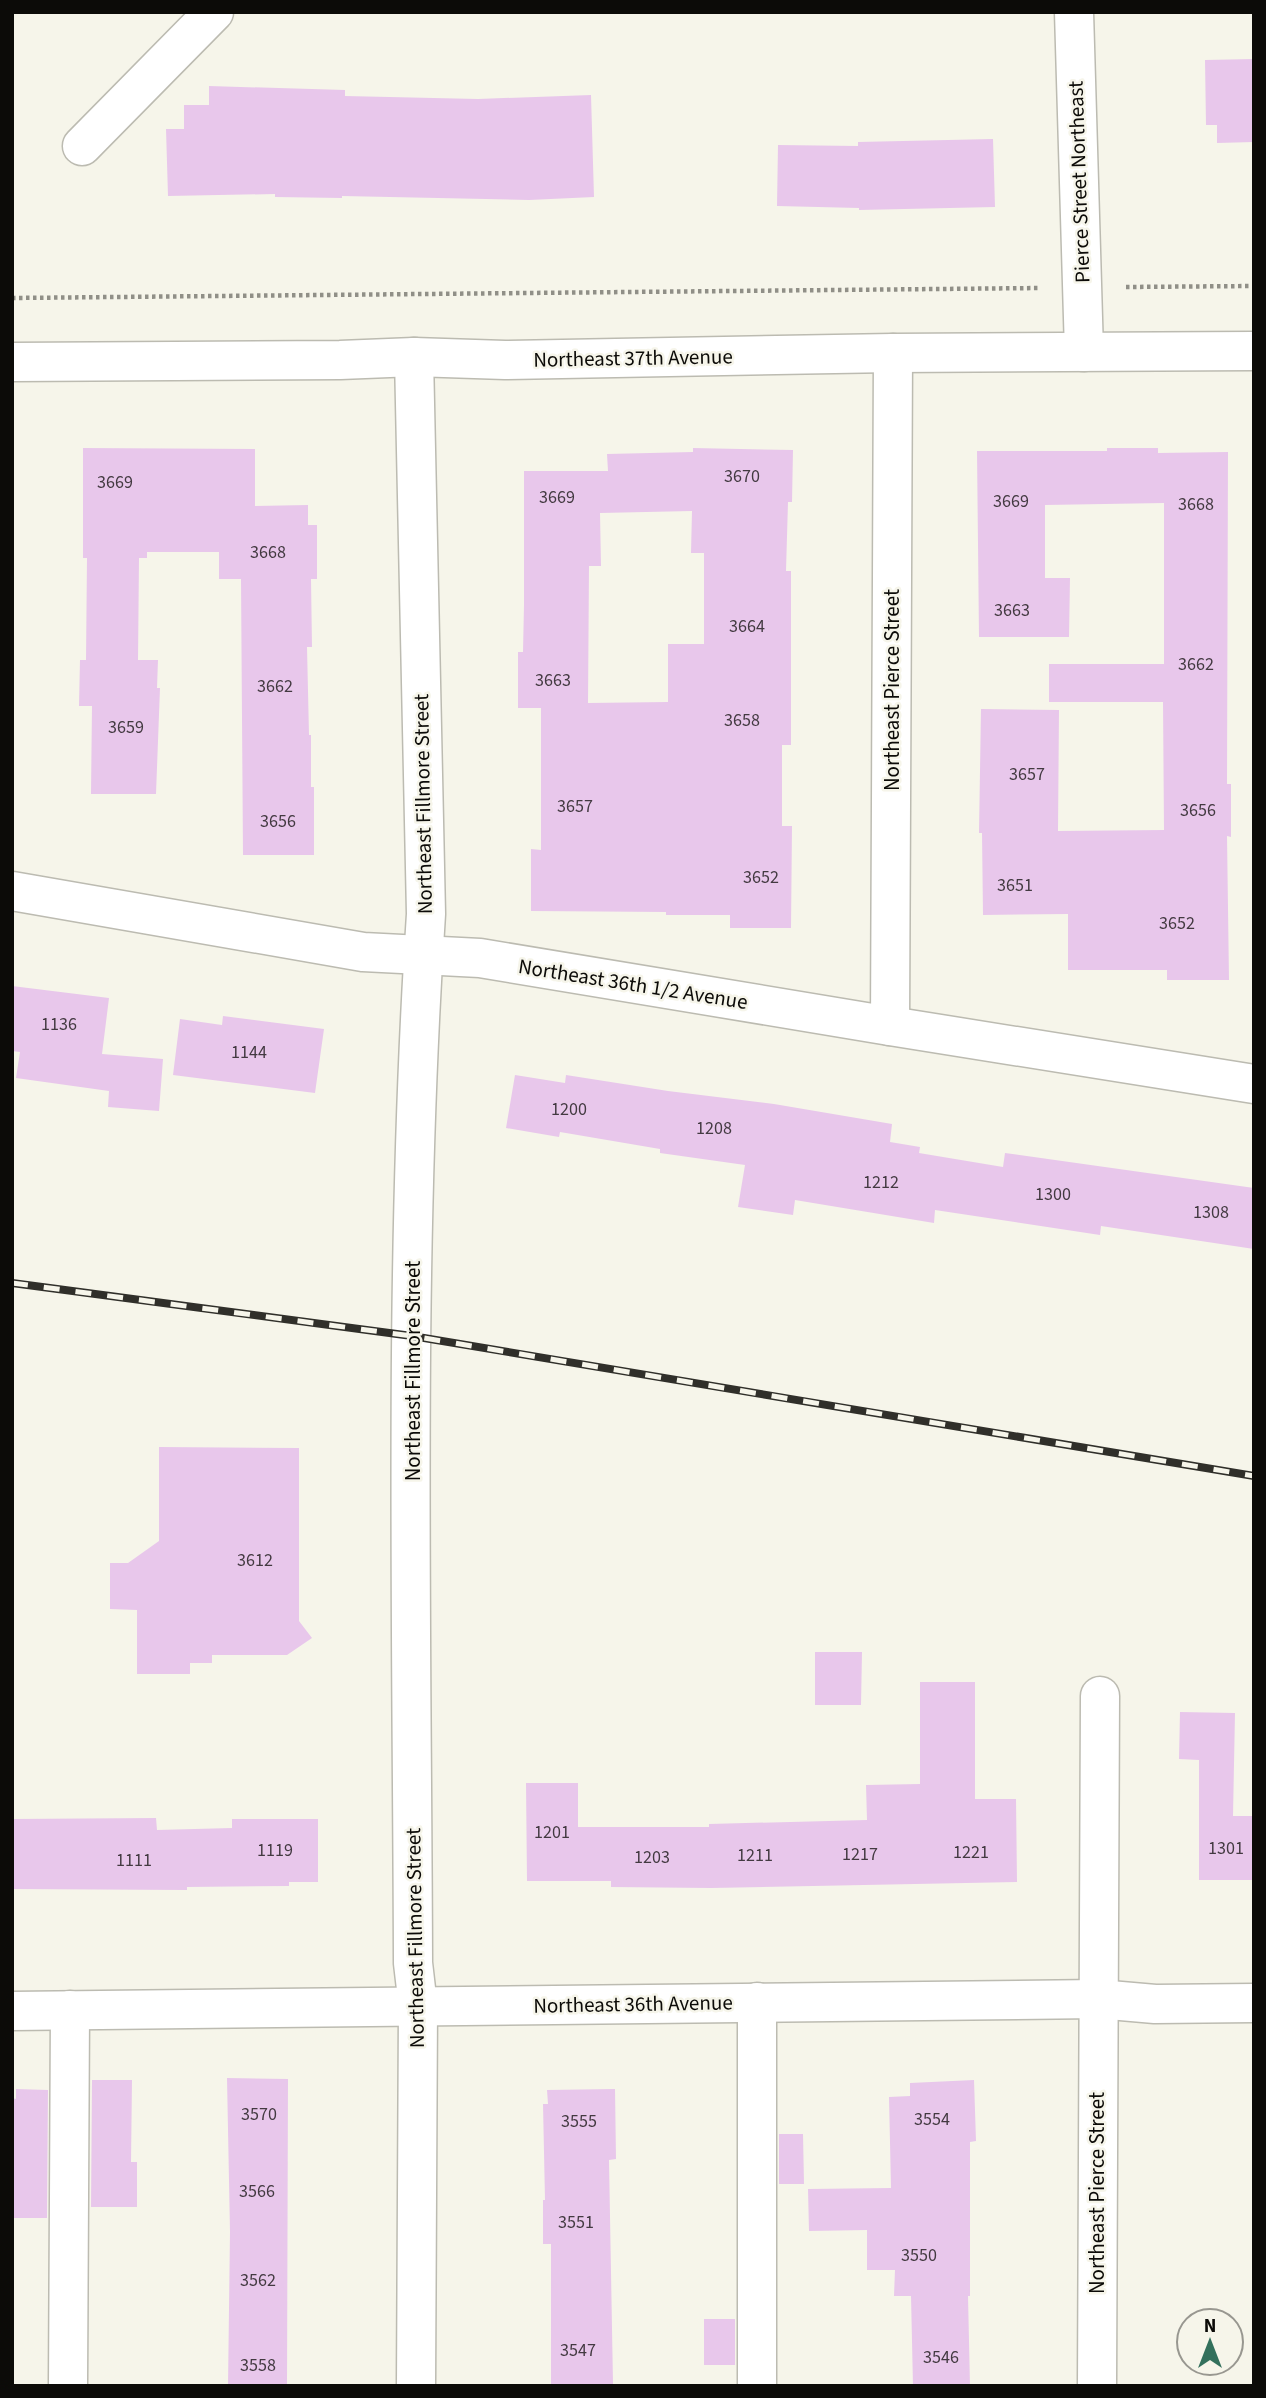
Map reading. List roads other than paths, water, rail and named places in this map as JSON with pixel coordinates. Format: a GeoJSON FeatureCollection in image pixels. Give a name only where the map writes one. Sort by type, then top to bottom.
{"type":"FeatureCollection","features":[{"type":"Feature","properties":{"kind":"street"},"geometry":{"type":"LineString","coordinates":[[82,146],[214,12]]}},
{"type":"Feature","properties":{"kind":"street","name":"Pierce Street Northeast"},"geometry":{"type":"LineString","coordinates":[[1074,12],[1084,352]]}},
{"type":"Feature","properties":{"kind":"street","name":"Northeast 37th Avenue"},"geometry":{"type":"LineString","coordinates":[[12,362],[340,360],[414,356],[505,360],[1254,351]]}},
{"type":"Feature","properties":{"kind":"street","name":"Northeast Pierce Street"},"geometry":{"type":"LineString","coordinates":[[890,1026],[893,354]]}},
{"type":"Feature","properties":{"kind":"street","name":"Northeast Fillmore Street"},"geometry":{"type":"LineString","coordinates":[[414,356],[426,914],[419,1001],[412,1336],[413,1963],[418,2006],[416,2386]]}},
{"type":"Feature","properties":{"kind":"street","name":"Northeast 36th 1/2 Avenue"},"geometry":{"type":"LineString","coordinates":[[12,891],[363,952],[480,958],[1254,1084]]}},
{"type":"Feature","properties":{"kind":"street","name":"Northeast Pierce Street"},"geometry":{"type":"LineString","coordinates":[[1097,2386],[1100,1696]]}},
{"type":"Feature","properties":{"kind":"street","name":"Northeast 36th Avenue"},"geometry":{"type":"LineString","coordinates":[[12,2011],[1098,1999],[1155,2004],[1254,2003]]}},
{"type":"Feature","properties":{"kind":"street"},"geometry":{"type":"LineString","coordinates":[[757,2002],[757,2386]]}},
{"type":"Feature","properties":{"kind":"street"},"geometry":{"type":"LineString","coordinates":[[68,2386],[70,2010]]}},
{"type":"Feature","properties":{"kind":"railway"},"geometry":{"type":"LineString","coordinates":[[12,1283],[412,1336],[1254,1476]]}}]}
